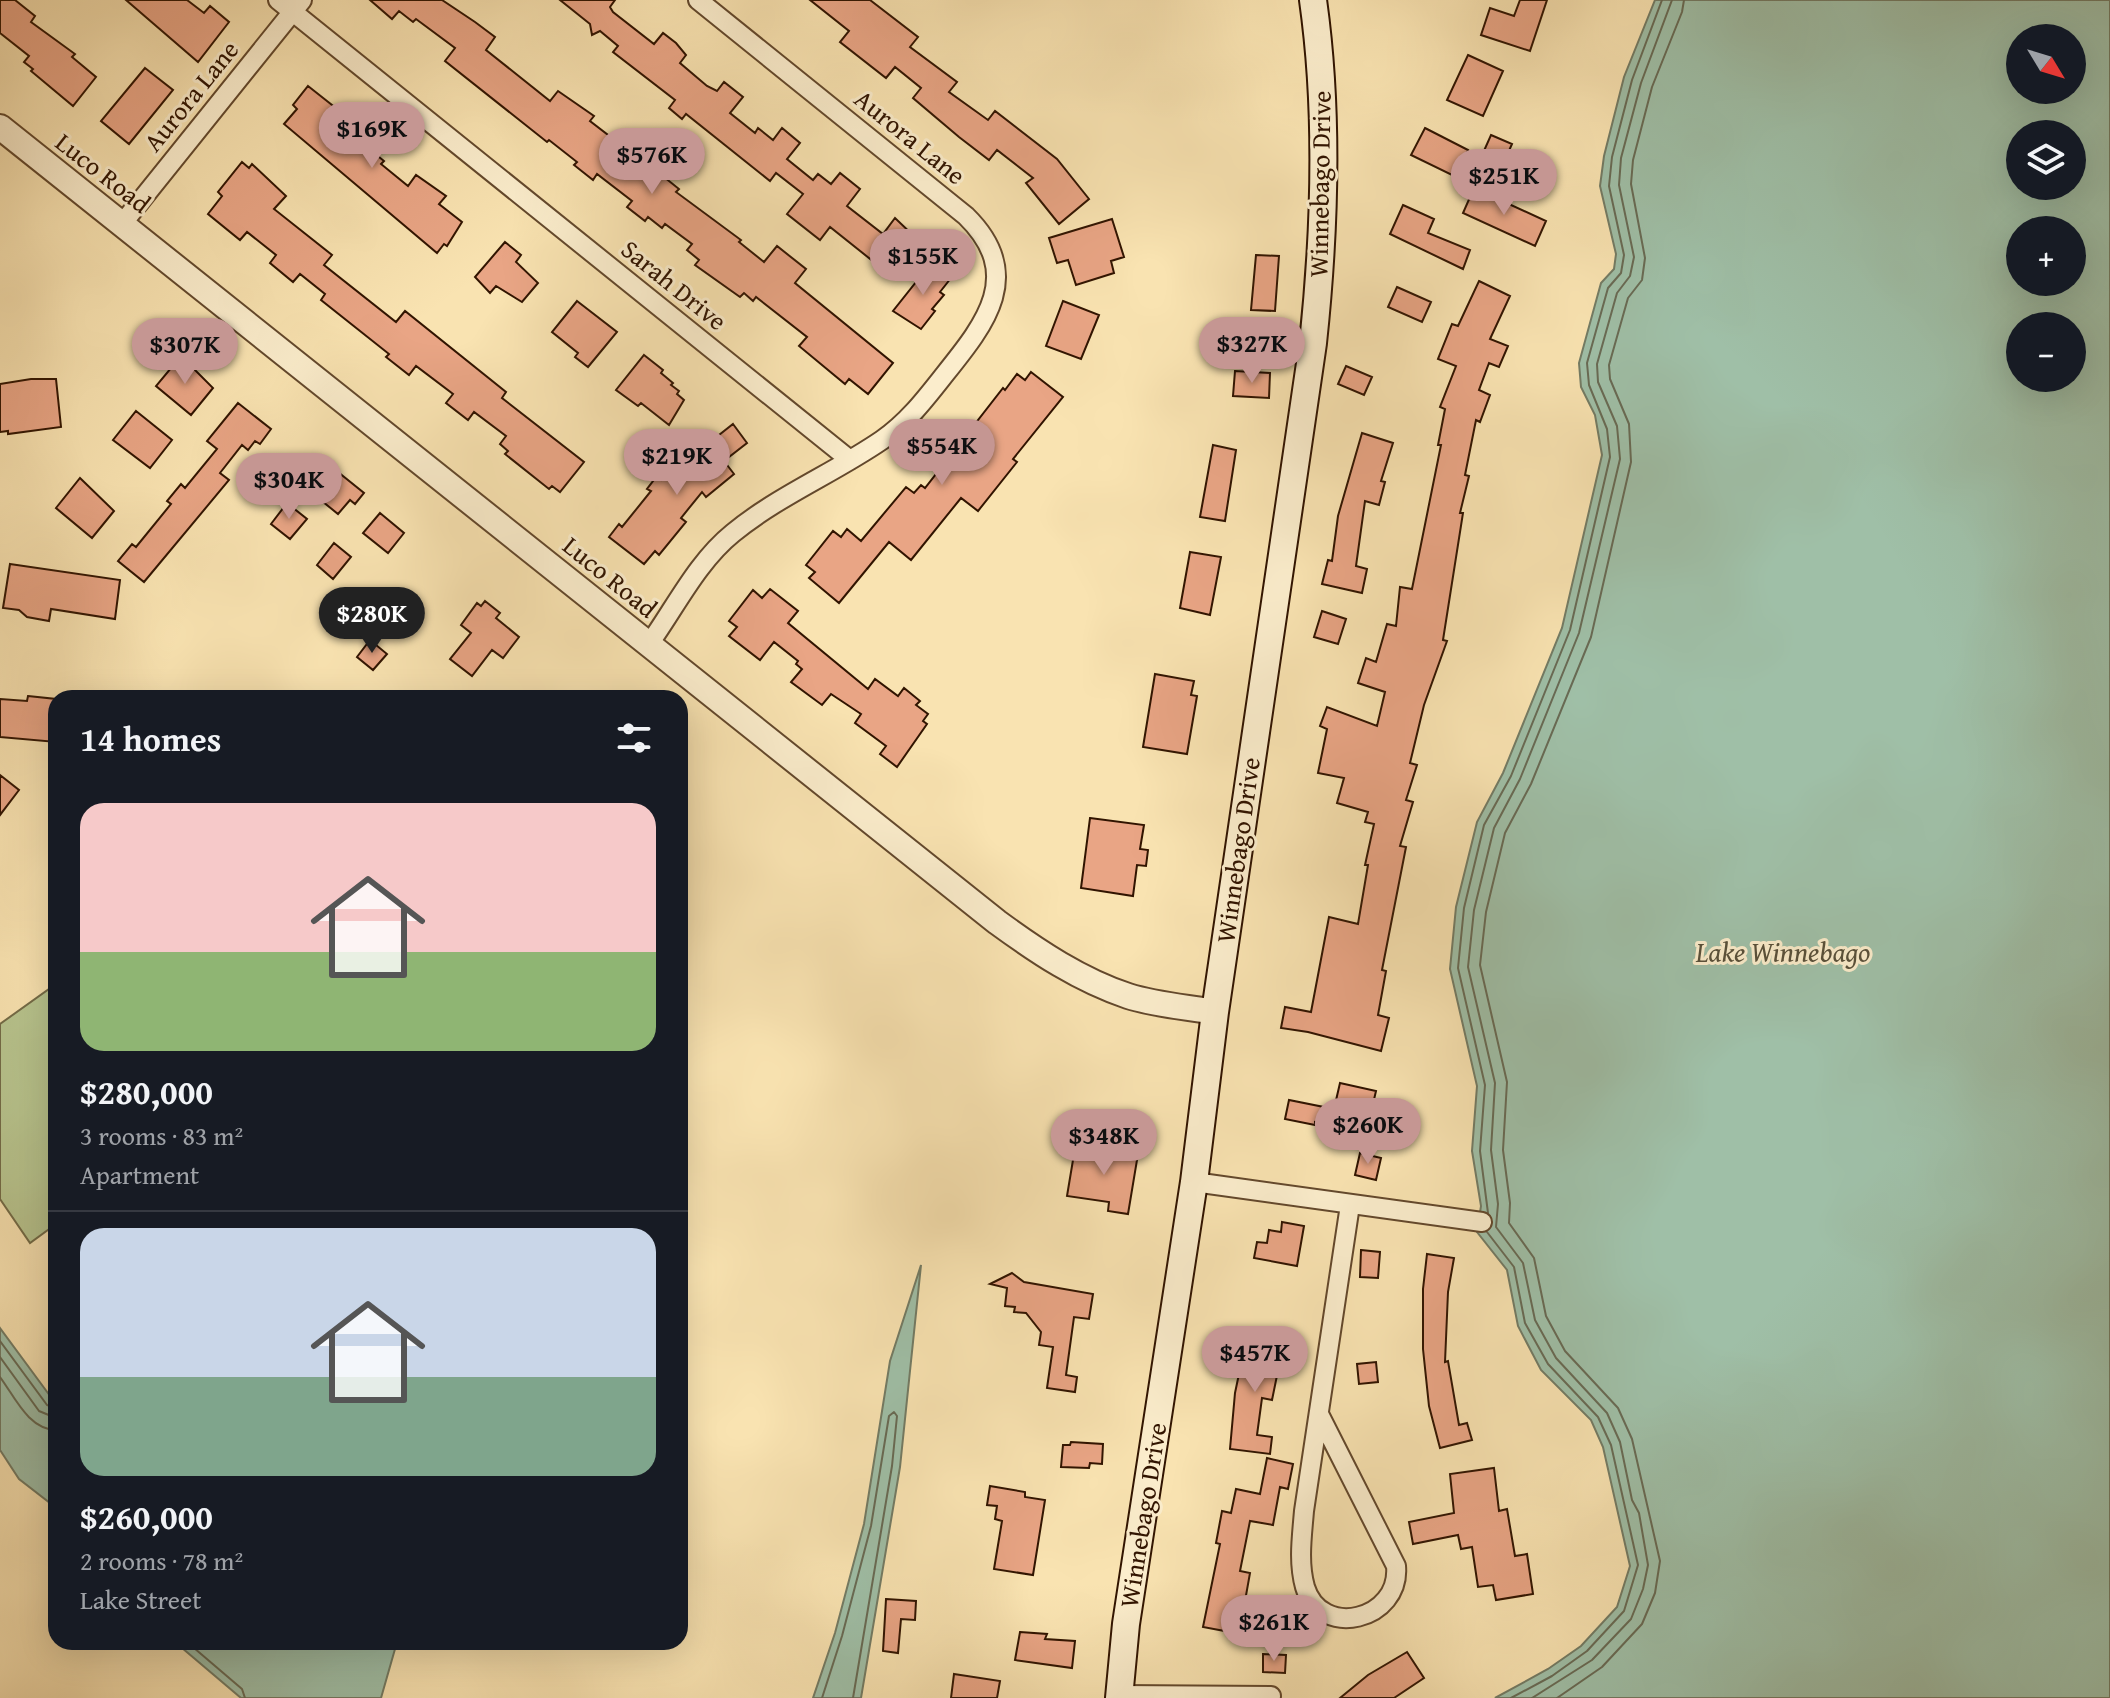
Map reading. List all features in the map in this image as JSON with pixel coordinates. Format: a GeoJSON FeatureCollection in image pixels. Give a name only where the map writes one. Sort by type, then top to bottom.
{"type":"FeatureCollection","features":[{"type":"Feature","properties":{"kind":"main road","name":"Winnebago Drive"},"geometry":{"type":"LineString","coordinates":[[1119,1696],[1128,1609],[1194,1182],[1215,1012],[1320,281],[1323,97],[1313,0]]}},
{"type":"Feature","properties":{"kind":"street","name":"Aurora Lane"},"geometry":{"type":"LineString","coordinates":[[649,644],[723,541],[753,519],[882,440],[910,417],[979,332],[994,299],[993,258],[981,233],[966,216],[698,0]]}},
{"type":"Feature","properties":{"kind":"street","name":"Aurora Lane"},"geometry":{"type":"LineString","coordinates":[[122,224],[291,4]]}},
{"type":"Feature","properties":{"kind":"street","name":"Sarah Drive"},"geometry":{"type":"LineString","coordinates":[[291,4],[850,460]]}},
{"type":"Feature","properties":{"kind":"street","name":"Luco Road"},"geometry":{"type":"LineString","coordinates":[[0,127],[956,890],[1036,950],[1103,987],[1131,997],[1215,1012]]}},
{"type":"Feature","properties":{"kind":"street"},"geometry":{"type":"LineString","coordinates":[[1194,1182],[1482,1222]]}},
{"type":"Feature","properties":{"kind":"street"},"geometry":{"type":"LineString","coordinates":[[1320,1416],[1396,1566],[1394,1588],[1387,1601],[1362,1617],[1334,1618],[1319,1609],[1305,1589],[1300,1557],[1304,1511],[1350,1205]]}},
{"type":"Feature","properties":{"kind":"street"},"geometry":{"type":"LineString","coordinates":[[1119,1696],[1271,1696]]}},
{"type":"Feature","properties":{"kind":"shaded area"},"geometry":{"type":"Polygon","coordinates":[[[48,990],[48,1230],[30,1243],[0,1199],[0,1024],[48,990]]]}},
{"type":"Feature","properties":{"kind":"water","name":"Lake Winnebago"},"geometry":{"type":"Polygon","coordinates":[[[1655,0],[2110,0],[2110,1698],[1495,1698],[1548,1669],[1581,1646],[1617,1607],[1630,1566],[1603,1447],[1591,1420],[1541,1370],[1518,1326],[1507,1270],[1477,1232],[1481,1206],[1472,1151],[1477,1086],[1450,969],[1456,907],[1477,822],[1503,773],[1562,628],[1602,455],[1595,415],[1581,387],[1579,363],[1601,283],[1614,269],[1616,254],[1600,186],[1604,156],[1624,77],[1655,0]]]}},
{"type":"Feature","properties":{"kind":"water"},"geometry":{"type":"Polygon","coordinates":[[[921,1265],[900,1467],[861,1698],[813,1698],[835,1633],[864,1524],[890,1361],[921,1265]]]}},
{"type":"Feature","properties":{"kind":"water"},"geometry":{"type":"Polygon","coordinates":[[[0,1328],[48,1393],[48,1501],[19,1479],[0,1450],[0,1328]]]}},
{"type":"Feature","properties":{"kind":"water"},"geometry":{"type":"Polygon","coordinates":[[[184,1650],[395,1650],[381,1698],[241,1698],[184,1650]]]}},
{"type":"Feature","properties":{"kind":"building"},"geometry":{"type":"Polygon","coordinates":[[[0,0],[15,0],[35,16],[31,22],[75,54],[72,57],[96,77],[73,106],[31,71],[33,69],[24,62],[29,56],[0,33],[0,0]]]}},
{"type":"Feature","properties":{"kind":"building"},"geometry":{"type":"Polygon","coordinates":[[[126,0],[187,0],[204,13],[210,6],[229,22],[198,62],[126,0]]]}},
{"type":"Feature","properties":{"kind":"building"},"geometry":{"type":"Polygon","coordinates":[[[370,0],[442,0],[475,22],[495,37],[486,50],[550,101],[558,91],[594,116],[590,121],[621,145],[616,151],[653,181],[659,173],[679,189],[676,192],[741,240],[739,242],[764,262],[777,246],[806,269],[795,283],[893,363],[868,394],[849,379],[845,384],[799,346],[807,337],[756,297],[753,301],[744,293],[740,297],[695,265],[699,260],[687,250],[692,244],[665,224],[662,228],[648,217],[645,221],[627,207],[632,201],[597,174],[593,180],[574,165],[577,162],[445,61],[455,48],[416,19],[413,22],[399,11],[392,19],[370,0]]]}},
{"type":"Feature","properties":{"kind":"building"},"geometry":{"type":"Polygon","coordinates":[[[560,0],[615,0],[610,7],[613,12],[654,44],[663,33],[676,43],[686,55],[680,63],[707,86],[717,91],[724,82],[743,97],[730,113],[755,133],[758,128],[773,140],[782,128],[800,143],[787,159],[813,180],[818,174],[831,184],[840,173],[860,189],[847,206],[883,234],[895,218],[917,239],[903,257],[898,253],[884,270],[830,227],[820,240],[787,214],[803,194],[776,173],[770,181],[686,114],[682,119],[669,108],[675,100],[613,52],[618,46],[600,31],[592,35],[590,24],[560,0]]]}},
{"type":"Feature","properties":{"kind":"building"},"geometry":{"type":"Polygon","coordinates":[[[810,0],[870,0],[918,37],[910,47],[957,82],[949,92],[988,120],[995,111],[1057,159],[1089,199],[1059,224],[1026,183],[1033,178],[997,150],[989,160],[959,137],[913,98],[921,88],[895,67],[886,78],[840,42],[849,31],[810,0]]]}},
{"type":"Feature","properties":{"kind":"building"},"geometry":{"type":"Polygon","coordinates":[[[1520,0],[1547,0],[1530,51],[1481,35],[1490,8],[1514,16],[1520,0]]]}},
{"type":"Feature","properties":{"kind":"building"},"geometry":{"type":"Polygon","coordinates":[[[1468,55],[1503,71],[1483,116],[1447,100],[1468,55]]]}},
{"type":"Feature","properties":{"kind":"building"},"geometry":{"type":"Polygon","coordinates":[[[145,68],[173,90],[129,144],[101,121],[145,68]]]}},
{"type":"Feature","properties":{"kind":"building"},"geometry":{"type":"Polygon","coordinates":[[[308,86],[380,143],[373,152],[384,161],[381,164],[408,186],[416,175],[446,196],[439,204],[462,222],[447,246],[444,244],[437,253],[284,124],[297,109],[293,105],[308,86]]]}},
{"type":"Feature","properties":{"kind":"building"},"geometry":{"type":"Polygon","coordinates":[[[1425,128],[1468,150],[1454,176],[1411,155],[1425,128]]]}},
{"type":"Feature","properties":{"kind":"building"},"geometry":{"type":"Polygon","coordinates":[[[1491,135],[1512,144],[1504,162],[1483,153],[1491,135]]]}},
{"type":"Feature","properties":{"kind":"building"},"geometry":{"type":"Polygon","coordinates":[[[242,162],[249,168],[252,164],[286,196],[274,209],[332,255],[324,265],[396,322],[405,311],[506,392],[502,398],[584,462],[560,492],[552,486],[549,489],[505,454],[508,451],[500,444],[506,436],[474,412],[468,420],[446,403],[453,394],[416,366],[409,375],[386,357],[389,354],[321,300],[325,294],[300,274],[293,282],[270,263],[276,255],[247,232],[240,240],[208,214],[222,196],[218,192],[242,162]]]}},
{"type":"Feature","properties":{"kind":"building"},"geometry":{"type":"Polygon","coordinates":[[[1474,188],[1546,221],[1535,246],[1463,213],[1474,188]]]}},
{"type":"Feature","properties":{"kind":"building"},"geometry":{"type":"Polygon","coordinates":[[[1403,205],[1434,219],[1428,233],[1470,250],[1463,269],[1390,234],[1403,205]]]}},
{"type":"Feature","properties":{"kind":"building"},"geometry":{"type":"Polygon","coordinates":[[[1112,219],[1124,257],[1111,261],[1114,273],[1076,285],[1068,260],[1057,263],[1049,238],[1112,219]]]}},
{"type":"Feature","properties":{"kind":"building"},"geometry":{"type":"Polygon","coordinates":[[[505,242],[521,255],[516,262],[538,283],[522,302],[496,286],[490,293],[475,277],[505,242]]]}},
{"type":"Feature","properties":{"kind":"building"},"geometry":{"type":"Polygon","coordinates":[[[1256,255],[1279,256],[1275,311],[1251,310],[1256,255]]]}},
{"type":"Feature","properties":{"kind":"building"},"geometry":{"type":"Polygon","coordinates":[[[932,262],[951,278],[940,292],[944,295],[932,309],[935,311],[921,329],[893,311],[932,262]]]}},
{"type":"Feature","properties":{"kind":"building"},"geometry":{"type":"Polygon","coordinates":[[[1479,281],[1510,296],[1490,339],[1508,346],[1499,367],[1489,363],[1479,390],[1490,395],[1480,422],[1476,420],[1465,475],[1469,476],[1460,513],[1463,513],[1443,640],[1447,641],[1424,705],[1410,763],[1417,765],[1406,800],[1413,802],[1400,846],[1406,847],[1382,970],[1386,971],[1378,1015],[1389,1018],[1381,1051],[1281,1028],[1285,1007],[1311,1012],[1329,917],[1358,924],[1368,865],[1365,865],[1374,824],[1365,822],[1368,812],[1337,803],[1344,778],[1318,773],[1327,729],[1320,726],[1327,707],[1377,726],[1385,692],[1358,683],[1366,658],[1376,662],[1387,624],[1396,626],[1400,587],[1412,589],[1441,445],[1438,445],[1445,409],[1440,407],[1456,366],[1438,359],[1452,324],[1458,326],[1479,281]]]}},
{"type":"Feature","properties":{"kind":"building"},"geometry":{"type":"Polygon","coordinates":[[[1397,287],[1431,302],[1422,322],[1388,307],[1397,287]]]}},
{"type":"Feature","properties":{"kind":"building"},"geometry":{"type":"Polygon","coordinates":[[[577,301],[617,332],[588,367],[575,357],[578,353],[552,332],[577,301]]]}},
{"type":"Feature","properties":{"kind":"building"},"geometry":{"type":"Polygon","coordinates":[[[1063,301],[1099,315],[1081,359],[1046,346],[1063,301]]]}},
{"type":"Feature","properties":{"kind":"building"},"geometry":{"type":"Polygon","coordinates":[[[644,355],[663,370],[661,373],[673,383],[671,385],[684,400],[669,425],[641,403],[638,406],[616,390],[644,355]]]}},
{"type":"Feature","properties":{"kind":"building"},"geometry":{"type":"Polygon","coordinates":[[[181,356],[213,388],[191,415],[156,386],[181,356]]]}},
{"type":"Feature","properties":{"kind":"building"},"geometry":{"type":"Polygon","coordinates":[[[1346,366],[1372,377],[1364,395],[1338,384],[1346,366]]]}},
{"type":"Feature","properties":{"kind":"building"},"geometry":{"type":"Polygon","coordinates":[[[1235,371],[1270,373],[1269,398],[1233,396],[1235,371]]]}},
{"type":"Feature","properties":{"kind":"building"},"geometry":{"type":"Polygon","coordinates":[[[1031,372],[1063,397],[1013,459],[1017,462],[978,511],[961,498],[911,560],[889,542],[839,603],[809,578],[815,572],[806,565],[833,531],[841,537],[847,529],[861,541],[906,487],[914,493],[921,485],[925,488],[1017,374],[1025,380],[1031,372]]]}},
{"type":"Feature","properties":{"kind":"building"},"geometry":{"type":"Polygon","coordinates":[[[56,379],[61,427],[8,434],[8,431],[0,432],[0,384],[56,379]]]}},
{"type":"Feature","properties":{"kind":"building"},"geometry":{"type":"Polygon","coordinates":[[[238,403],[271,429],[260,444],[255,441],[248,450],[242,445],[220,473],[229,480],[144,582],[118,561],[132,544],[136,547],[171,504],[167,501],[181,484],[185,488],[217,449],[207,441],[238,403]]]}},
{"type":"Feature","properties":{"kind":"building"},"geometry":{"type":"Polygon","coordinates":[[[136,411],[172,440],[150,468],[113,440],[136,411]]]}},
{"type":"Feature","properties":{"kind":"building"},"geometry":{"type":"Polygon","coordinates":[[[733,424],[747,443],[724,461],[734,474],[706,497],[702,492],[681,518],[686,522],[659,555],[655,551],[644,564],[609,537],[619,524],[622,527],[651,491],[647,489],[657,476],[662,480],[733,424]]]}},
{"type":"Feature","properties":{"kind":"building"},"geometry":{"type":"Polygon","coordinates":[[[1362,433],[1393,443],[1381,481],[1385,482],[1379,505],[1365,501],[1356,566],[1367,569],[1362,593],[1322,584],[1328,560],[1332,561],[1338,516],[1362,433]]]}},
{"type":"Feature","properties":{"kind":"building"},"geometry":{"type":"Polygon","coordinates":[[[1213,445],[1236,450],[1225,521],[1200,517],[1213,445]]]}},
{"type":"Feature","properties":{"kind":"building"},"geometry":{"type":"Polygon","coordinates":[[[333,468],[364,493],[355,504],[350,500],[338,514],[312,493],[333,468]]]}},
{"type":"Feature","properties":{"kind":"building"},"geometry":{"type":"Polygon","coordinates":[[[80,478],[114,511],[92,538],[56,508],[80,478]]]}},
{"type":"Feature","properties":{"kind":"building"},"geometry":{"type":"Polygon","coordinates":[[[287,503],[307,519],[290,539],[271,524],[287,503]]]}},
{"type":"Feature","properties":{"kind":"building"},"geometry":{"type":"Polygon","coordinates":[[[380,513],[404,533],[388,553],[363,533],[380,513]]]}},
{"type":"Feature","properties":{"kind":"building"},"geometry":{"type":"Polygon","coordinates":[[[334,543],[351,557],[333,579],[317,565],[334,543]]]}},
{"type":"Feature","properties":{"kind":"building"},"geometry":{"type":"Polygon","coordinates":[[[1190,552],[1221,557],[1210,615],[1180,608],[1190,552]]]}},
{"type":"Feature","properties":{"kind":"building"},"geometry":{"type":"Polygon","coordinates":[[[10,564],[120,580],[115,619],[51,609],[49,621],[27,617],[19,610],[3,608],[10,564]]]}},
{"type":"Feature","properties":{"kind":"building"},"geometry":{"type":"Polygon","coordinates":[[[770,589],[798,611],[788,623],[868,689],[875,679],[898,696],[904,688],[920,701],[916,705],[928,714],[923,721],[927,724],[897,767],[880,754],[886,746],[855,723],[861,714],[831,694],[822,705],[791,682],[802,669],[796,664],[798,661],[774,642],[760,660],[729,636],[737,627],[729,621],[753,590],[762,598],[770,589]]]}},
{"type":"Feature","properties":{"kind":"building"},"geometry":{"type":"Polygon","coordinates":[[[485,601],[500,613],[496,618],[519,637],[503,658],[492,650],[472,676],[450,659],[471,633],[461,625],[477,603],[481,606],[485,601]]]}},
{"type":"Feature","properties":{"kind":"building"},"geometry":{"type":"Polygon","coordinates":[[[1322,611],[1346,619],[1338,644],[1314,637],[1322,611]]]}},
{"type":"Feature","properties":{"kind":"building"},"geometry":{"type":"Polygon","coordinates":[[[370,640],[387,654],[373,670],[357,657],[370,640]]]}},
{"type":"Feature","properties":{"kind":"building"},"geometry":{"type":"Polygon","coordinates":[[[1155,674],[1194,681],[1191,695],[1197,696],[1187,754],[1143,747],[1155,674]]]}},
{"type":"Feature","properties":{"kind":"building"},"geometry":{"type":"Polygon","coordinates":[[[28,696],[48,698],[48,741],[0,737],[0,699],[27,701],[28,696]]]}},
{"type":"Feature","properties":{"kind":"building"},"geometry":{"type":"Polygon","coordinates":[[[0,775],[19,790],[0,815],[0,775]]]}},
{"type":"Feature","properties":{"kind":"building"},"geometry":{"type":"Polygon","coordinates":[[[1090,818],[1144,825],[1140,849],[1148,850],[1146,866],[1137,865],[1133,896],[1081,888],[1090,818]]]}},
{"type":"Feature","properties":{"kind":"building"},"geometry":{"type":"Polygon","coordinates":[[[1340,1083],[1376,1091],[1366,1134],[1315,1122],[1315,1125],[1285,1119],[1289,1100],[1334,1109],[1340,1083]]]}},
{"type":"Feature","properties":{"kind":"building"},"geometry":{"type":"Polygon","coordinates":[[[1119,1146],[1139,1148],[1128,1214],[1108,1211],[1109,1202],[1067,1196],[1075,1148],[1117,1154],[1119,1146]]]}},
{"type":"Feature","properties":{"kind":"building"},"geometry":{"type":"Polygon","coordinates":[[[1360,1153],[1381,1158],[1376,1180],[1355,1175],[1360,1153]]]}},
{"type":"Feature","properties":{"kind":"building"},"geometry":{"type":"Polygon","coordinates":[[[1282,1222],[1304,1226],[1297,1266],[1254,1258],[1257,1242],[1267,1243],[1269,1230],[1281,1232],[1282,1222]]]}},
{"type":"Feature","properties":{"kind":"building"},"geometry":{"type":"Polygon","coordinates":[[[1361,1250],[1380,1252],[1378,1278],[1360,1277],[1361,1250]]]}},
{"type":"Feature","properties":{"kind":"building"},"geometry":{"type":"Polygon","coordinates":[[[1427,1254],[1454,1258],[1448,1292],[1445,1362],[1448,1361],[1459,1425],[1467,1423],[1472,1440],[1440,1448],[1429,1406],[1423,1349],[1423,1289],[1427,1254]]]}},
{"type":"Feature","properties":{"kind":"building"},"geometry":{"type":"Polygon","coordinates":[[[1012,1273],[1024,1282],[1093,1294],[1089,1319],[1074,1317],[1066,1375],[1077,1377],[1075,1392],[1047,1388],[1053,1347],[1039,1345],[1041,1332],[1026,1313],[1014,1312],[1015,1307],[1005,1306],[1007,1288],[990,1284],[1012,1273]]]}},
{"type":"Feature","properties":{"kind":"building"},"geometry":{"type":"Polygon","coordinates":[[[1257,1335],[1284,1341],[1272,1400],[1262,1398],[1257,1435],[1272,1437],[1270,1454],[1230,1449],[1235,1393],[1244,1350],[1254,1352],[1257,1335]]]}},
{"type":"Feature","properties":{"kind":"building"},"geometry":{"type":"Polygon","coordinates":[[[1376,1362],[1378,1382],[1359,1384],[1357,1364],[1376,1362]]]}},
{"type":"Feature","properties":{"kind":"building"},"geometry":{"type":"Polygon","coordinates":[[[1071,1442],[1103,1444],[1102,1464],[1090,1463],[1089,1468],[1061,1467],[1063,1445],[1070,1445],[1071,1442]]]}},
{"type":"Feature","properties":{"kind":"building"},"geometry":{"type":"Polygon","coordinates":[[[1267,1458],[1293,1464],[1288,1489],[1280,1487],[1273,1525],[1250,1521],[1240,1571],[1250,1573],[1242,1618],[1233,1617],[1230,1632],[1203,1627],[1220,1544],[1216,1543],[1222,1511],[1231,1513],[1236,1489],[1260,1494],[1267,1458]]]}},
{"type":"Feature","properties":{"kind":"building"},"geometry":{"type":"Polygon","coordinates":[[[1494,1468],[1499,1511],[1507,1509],[1515,1556],[1527,1554],[1533,1594],[1496,1600],[1493,1585],[1478,1587],[1472,1547],[1461,1549],[1458,1535],[1413,1544],[1409,1522],[1454,1513],[1450,1474],[1494,1468]]]}},
{"type":"Feature","properties":{"kind":"building"},"geometry":{"type":"Polygon","coordinates":[[[990,1486],[1025,1492],[1025,1497],[1045,1500],[1033,1575],[994,1569],[1002,1521],[995,1519],[997,1506],[987,1505],[990,1486]]]}},
{"type":"Feature","properties":{"kind":"building"},"geometry":{"type":"Polygon","coordinates":[[[886,1599],[916,1601],[915,1620],[901,1619],[898,1653],[883,1651],[886,1599]]]}},
{"type":"Feature","properties":{"kind":"building"},"geometry":{"type":"Polygon","coordinates":[[[1020,1632],[1047,1634],[1045,1639],[1075,1641],[1072,1668],[1015,1660],[1020,1632]]]}},
{"type":"Feature","properties":{"kind":"building"},"geometry":{"type":"Polygon","coordinates":[[[1407,1652],[1424,1678],[1394,1698],[1340,1698],[1368,1675],[1407,1652]]]}},
{"type":"Feature","properties":{"kind":"building"},"geometry":{"type":"Polygon","coordinates":[[[1263,1654],[1286,1655],[1285,1673],[1263,1672],[1263,1654]]]}},
{"type":"Feature","properties":{"kind":"building"},"geometry":{"type":"Polygon","coordinates":[[[954,1674],[1000,1681],[997,1698],[951,1698],[954,1674]]]}}]}
